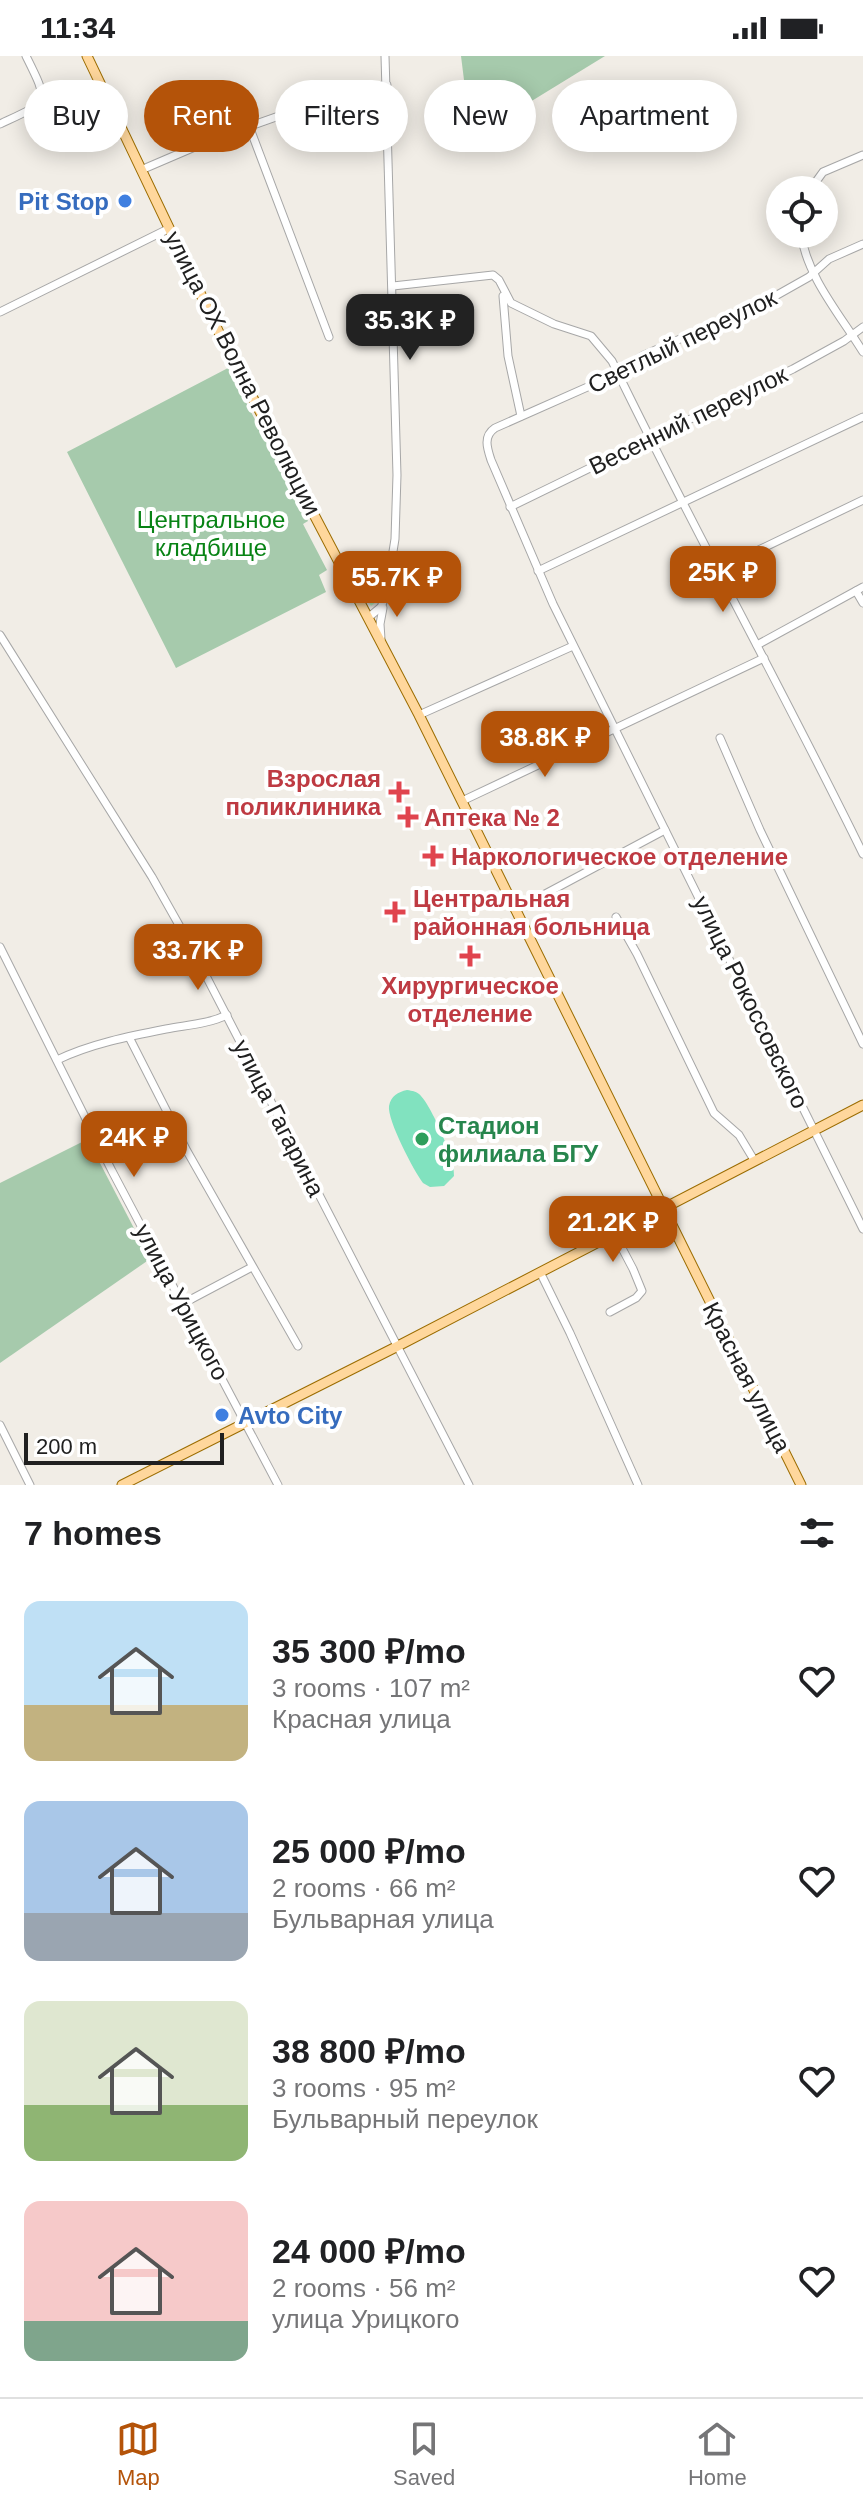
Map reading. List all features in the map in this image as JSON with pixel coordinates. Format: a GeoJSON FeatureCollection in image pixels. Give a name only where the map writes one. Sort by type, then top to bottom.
{"type":"FeatureCollection","features":[{"type":"Feature","properties":{"kind":"main road","name":"улица ОХ Волна Революции"},"geometry":{"type":"LineString","coordinates":[[87,56],[168,229],[264,420],[369,617]]}},
{"type":"Feature","properties":{"kind":"main road","name":"Красная улица"},"geometry":{"type":"LineString","coordinates":[[369,617],[801,1485]]}},
{"type":"Feature","properties":{"kind":"main road"},"geometry":{"type":"LineString","coordinates":[[122,1485],[247,1424],[863,1105]]}},
{"type":"Feature","properties":{"kind":"street"},"geometry":{"type":"LineString","coordinates":[[0,124],[35,106],[42,97],[42,89],[26,56]]}},
{"type":"Feature","properties":{"kind":"street"},"geometry":{"type":"LineString","coordinates":[[385,56],[387,80]]}},
{"type":"Feature","properties":{"kind":"street"},"geometry":{"type":"LineString","coordinates":[[141,170],[182,152]]}},
{"type":"Feature","properties":{"kind":"street"},"geometry":{"type":"LineString","coordinates":[[259,152],[329,337]]}},
{"type":"Feature","properties":{"kind":"street"},"geometry":{"type":"LineString","coordinates":[[382,641],[380,624],[396,514],[389,152]]}},
{"type":"Feature","properties":{"kind":"street"},"geometry":{"type":"LineString","coordinates":[[820,176],[828,169],[863,155]]}},
{"type":"Feature","properties":{"kind":"street"},"geometry":{"type":"LineString","coordinates":[[0,312],[168,229]]}},
{"type":"Feature","properties":{"kind":"street","name":"Светлый переулок"},"geometry":{"type":"LineString","coordinates":[[495,428],[617,372],[644,355],[770,299],[815,273],[829,259],[863,244]]}},
{"type":"Feature","properties":{"kind":"street"},"geometry":{"type":"LineString","coordinates":[[804,248],[815,273],[863,352]]}},
{"type":"Feature","properties":{"kind":"street"},"geometry":{"type":"LineString","coordinates":[[393,286],[489,274],[499,280],[508,356],[521,416]]}},
{"type":"Feature","properties":{"kind":"street"},"geometry":{"type":"LineString","coordinates":[[502,290],[516,306],[594,338],[609,356],[717,570],[799,723],[863,854]]}},
{"type":"Feature","properties":{"kind":"street","name":"Весенний переулок"},"geometry":{"type":"LineString","coordinates":[[510,507],[817,356],[863,327]]}},
{"type":"Feature","properties":{"kind":"street"},"geometry":{"type":"LineString","coordinates":[[538,571],[863,417]]}},
{"type":"Feature","properties":{"kind":"street","name":"улица Рокоссовского"},"geometry":{"type":"LineString","coordinates":[[495,428],[488,435],[487,448],[538,571],[863,1229]]}},
{"type":"Feature","properties":{"kind":"street"},"geometry":{"type":"LineString","coordinates":[[717,570],[863,500]]}},
{"type":"Feature","properties":{"kind":"street"},"geometry":{"type":"LineString","coordinates":[[757,645],[860,589],[863,603]]}},
{"type":"Feature","properties":{"kind":"street"},"geometry":{"type":"LineString","coordinates":[[369,617],[381,607],[386,595]]}},
{"type":"Feature","properties":{"kind":"street","name":"улица Гагарина"},"geometry":{"type":"LineString","coordinates":[[0,635],[157,887],[227,1015],[469,1485]]}},
{"type":"Feature","properties":{"kind":"street"},"geometry":{"type":"LineString","coordinates":[[419,715],[573,646]]}},
{"type":"Feature","properties":{"kind":"street"},"geometry":{"type":"LineString","coordinates":[[462,801],[764,658]]}},
{"type":"Feature","properties":{"kind":"street"},"geometry":{"type":"LineString","coordinates":[[720,738],[760,830],[863,1044]]}},
{"type":"Feature","properties":{"kind":"street"},"geometry":{"type":"LineString","coordinates":[[515,910],[665,830]]}},
{"type":"Feature","properties":{"kind":"street"},"geometry":{"type":"LineString","coordinates":[[616,917],[714,1113],[739,1135],[754,1160]]}},
{"type":"Feature","properties":{"kind":"street","name":"улица Урицкого"},"geometry":{"type":"LineString","coordinates":[[0,947],[4,962],[278,1485]]}},
{"type":"Feature","properties":{"kind":"street"},"geometry":{"type":"LineString","coordinates":[[57,1060],[76,1051],[129,1037],[214,1021],[227,1015]]}},
{"type":"Feature","properties":{"kind":"street"},"geometry":{"type":"LineString","coordinates":[[129,1037],[187,1151],[298,1346]]}},
{"type":"Feature","properties":{"kind":"street"},"geometry":{"type":"LineString","coordinates":[[610,1312],[639,1296],[642,1291],[636,1273],[614,1233]]}},
{"type":"Feature","properties":{"kind":"street"},"geometry":{"type":"LineString","coordinates":[[184,1303],[252,1267]]}},
{"type":"Feature","properties":{"kind":"street"},"geometry":{"type":"LineString","coordinates":[[540,1272],[638,1485]]}},
{"type":"Feature","properties":{"kind":"street"},"geometry":{"type":"LineString","coordinates":[[0,1425],[30,1485]]}},
{"type":"Feature","properties":{"kind":"green space"},"geometry":{"type":"Polygon","coordinates":[[[461,56],[605,56],[566,80],[552,80],[552,89],[536,98],[536,80],[464,80],[461,56]]]}},
{"type":"Feature","properties":{"kind":"green space","name":"Центральное кладбище"},"geometry":{"type":"Polygon","coordinates":[[[228,368],[308,521],[303,524],[327,570],[319,575],[326,592],[176,668],[67,452],[228,368]]]}},
{"type":"Feature","properties":{"kind":"green space"},"geometry":{"type":"Polygon","coordinates":[[[384,584],[380,599],[371,606],[360,586],[384,584]]]}},
{"type":"Feature","properties":{"kind":"green space","name":"Стадион филиала БГУ"},"geometry":{"type":"Polygon","coordinates":[[[407,1090],[416,1092],[424,1100],[447,1147],[454,1176],[444,1186],[430,1187],[423,1183],[392,1122],[390,1103],[395,1095],[407,1090]]]}},
{"type":"Feature","properties":{"kind":"green space"},"geometry":{"type":"Polygon","coordinates":[[[82,1142],[89,1142],[150,1259],[0,1363],[0,1183],[82,1142]]]}},
{"type":"Feature","properties":{"kind":"place","name":"Pit Stop"},"geometry":{"type":"Point","coordinates":[125,201]}},
{"type":"Feature","properties":{"kind":"place","name":"Взрослая поликлиника"},"geometry":{"type":"Point","coordinates":[399,792]}},
{"type":"Feature","properties":{"kind":"place","name":"Аптека № 2"},"geometry":{"type":"Point","coordinates":[408,817]}},
{"type":"Feature","properties":{"kind":"place","name":"Наркологическое отделение"},"geometry":{"type":"Point","coordinates":[433,856]}},
{"type":"Feature","properties":{"kind":"place","name":"Центральная районная больница"},"geometry":{"type":"Point","coordinates":[395,912]}},
{"type":"Feature","properties":{"kind":"place","name":"Хирургическое отделение"},"geometry":{"type":"Point","coordinates":[470,956]}},
{"type":"Feature","properties":{"kind":"place","name":"Стадион филиала БГУ"},"geometry":{"type":"Point","coordinates":[422,1139]}},
{"type":"Feature","properties":{"kind":"place","name":"Avto City"},"geometry":{"type":"Point","coordinates":[222,1415]}}]}
